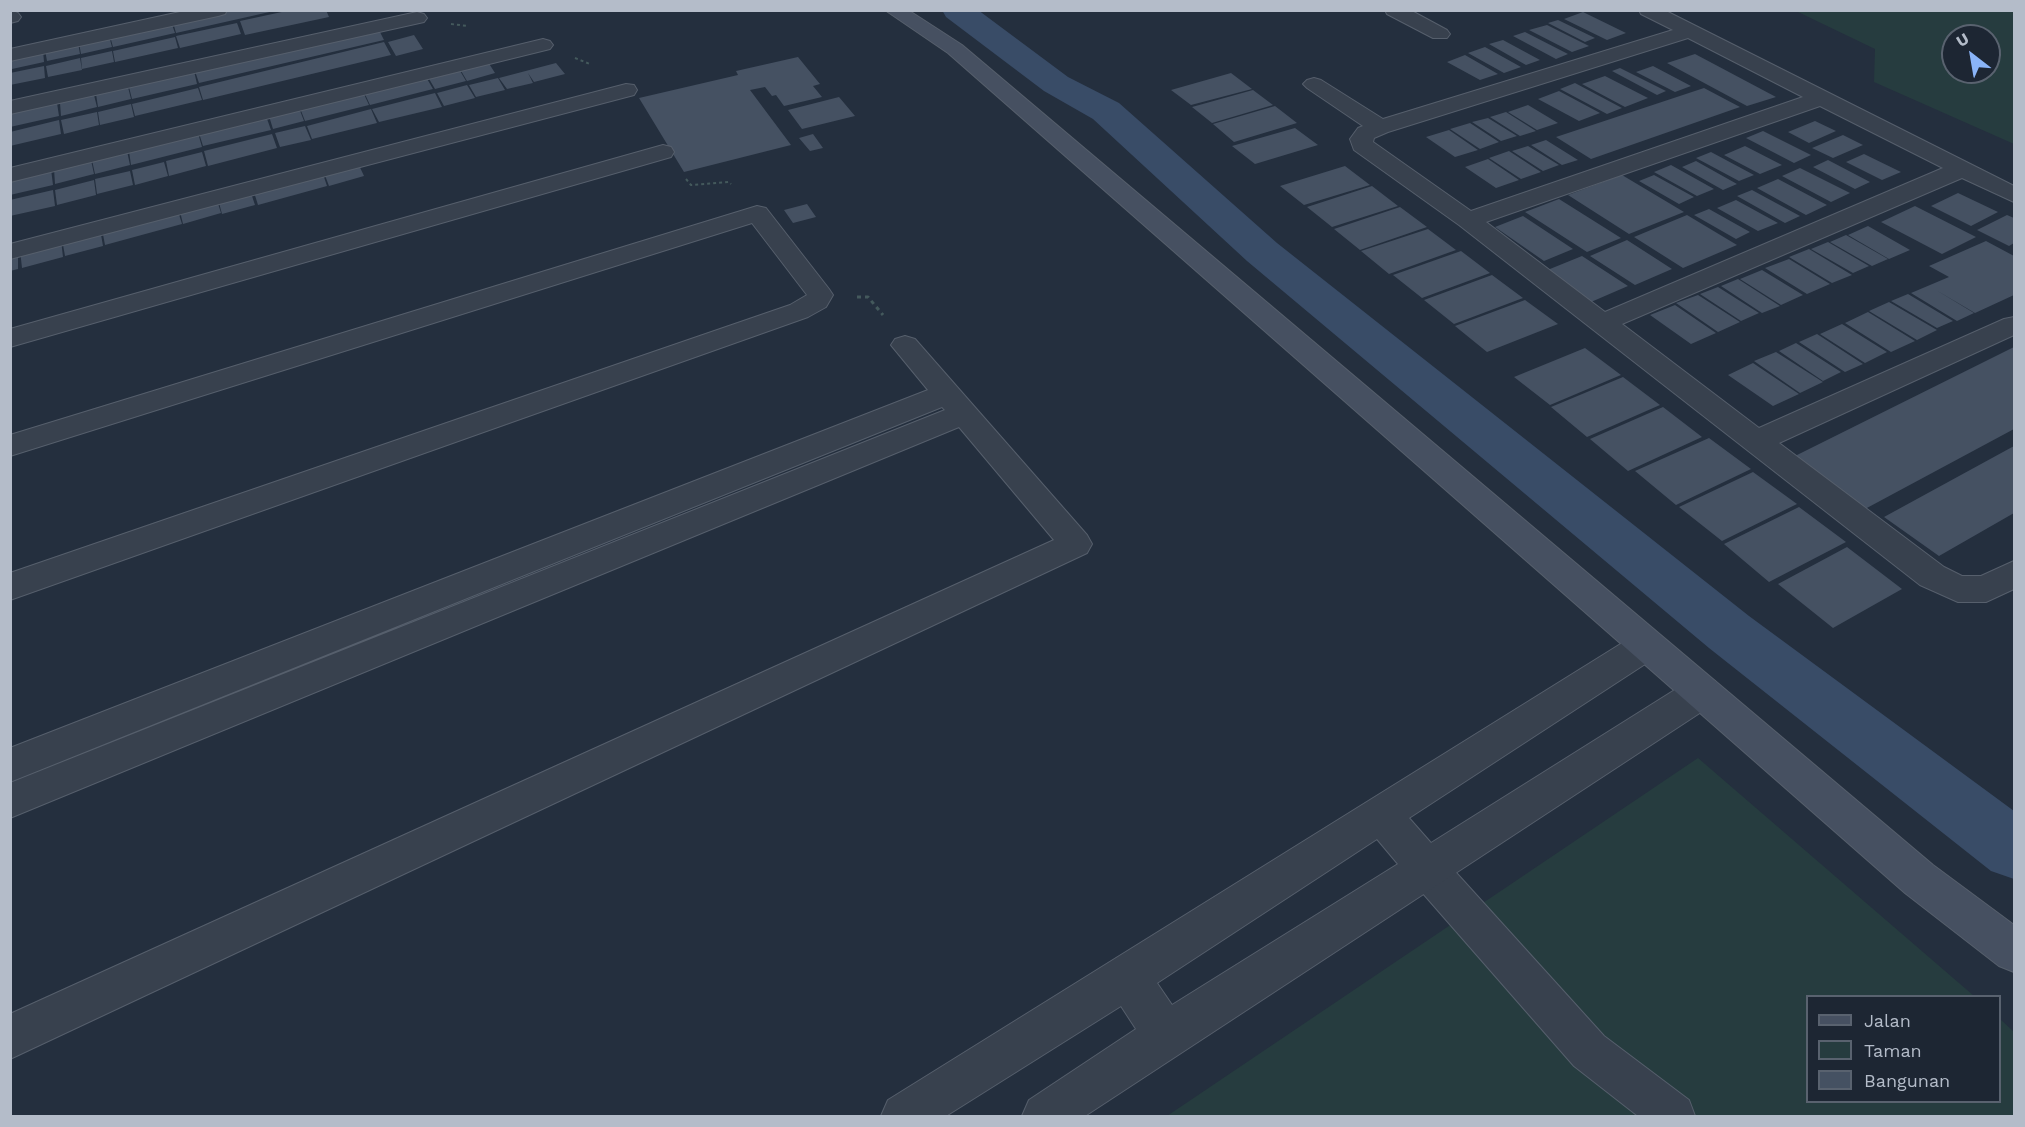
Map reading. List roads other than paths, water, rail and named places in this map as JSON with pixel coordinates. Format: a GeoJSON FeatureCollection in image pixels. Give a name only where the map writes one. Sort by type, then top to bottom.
{"type":"FeatureCollection","features":[{"type":"Feature","properties":{"kind":"street"},"geometry":{"type":"LineString","coordinates":[[10,54],[218,10]]}},
{"type":"Feature","properties":{"kind":"street"},"geometry":{"type":"LineString","coordinates":[[894,10],[955,49],[1919,879],[2014,951]]}},
{"type":"Feature","properties":{"kind":"street"},"geometry":{"type":"LineString","coordinates":[[1394,10],[1440,34]]}},
{"type":"Feature","properties":{"kind":"street"},"geometry":{"type":"LineString","coordinates":[[1648,10],[2014,195]]}},
{"type":"Feature","properties":{"kind":"street"},"geometry":{"type":"LineString","coordinates":[[10,108],[417,18]]}},
{"type":"Feature","properties":{"kind":"street"},"geometry":{"type":"LineString","coordinates":[[1688,32],[1380,127],[1366,133],[1361,139],[1362,145],[1468,220],[1758,440],[1932,576],[1958,589],[1986,589],[2014,574]]}},
{"type":"Feature","properties":{"kind":"street"},"geometry":{"type":"LineString","coordinates":[[10,175],[543,45]]}},
{"type":"Feature","properties":{"kind":"street"},"geometry":{"type":"LineString","coordinates":[[1314,84],[1380,127]]}},
{"type":"Feature","properties":{"kind":"street"},"geometry":{"type":"LineString","coordinates":[[10,252],[626,90]]}},
{"type":"Feature","properties":{"kind":"street"},"geometry":{"type":"LineString","coordinates":[[1468,220],[1824,97]]}},
{"type":"Feature","properties":{"kind":"street"},"geometry":{"type":"LineString","coordinates":[[10,338],[663,152]]}},
{"type":"Feature","properties":{"kind":"street"},"geometry":{"type":"LineString","coordinates":[[1602,323],[1962,170]]}},
{"type":"Feature","properties":{"kind":"street"},"geometry":{"type":"LineString","coordinates":[[10,446],[757,213],[820,295],[810,307],[799,311],[10,587]]}},
{"type":"Feature","properties":{"kind":"street"},"geometry":{"type":"LineString","coordinates":[[1758,440],[2014,325]]}},
{"type":"Feature","properties":{"kind":"street"},"geometry":{"type":"LineString","coordinates":[[10,1037],[1076,544],[905,345]]}},
{"type":"Feature","properties":{"kind":"street"},"geometry":{"type":"LineString","coordinates":[[10,801],[230,695],[955,404]]}},
{"type":"Feature","properties":{"kind":"street"},"geometry":{"type":"LineString","coordinates":[[904,1116],[1127,977],[1647,645]]}},
{"type":"Feature","properties":{"kind":"street"},"geometry":{"type":"LineString","coordinates":[[1045,1116],[1166,1035],[1702,692]]}},
{"type":"Feature","properties":{"kind":"street"},"geometry":{"type":"LineString","coordinates":[[10,765],[230,695]]}},
{"type":"Feature","properties":{"kind":"street"},"geometry":{"type":"LineString","coordinates":[[1381,814],[1427,869]]}},
{"type":"Feature","properties":{"kind":"street"},"geometry":{"type":"LineString","coordinates":[[1127,977],[1166,1035]]}},
{"type":"Feature","properties":{"kind":"lane"},"geometry":{"type":"LineString","coordinates":[[1427,869],[1588,1051],[1672,1116]]}},
{"type":"Feature","properties":{"kind":"waterway"},"geometry":{"type":"LineString","coordinates":[[957,10],[1056,84],[1106,111],[1262,252],[1729,632],[2014,849]]}}]}
